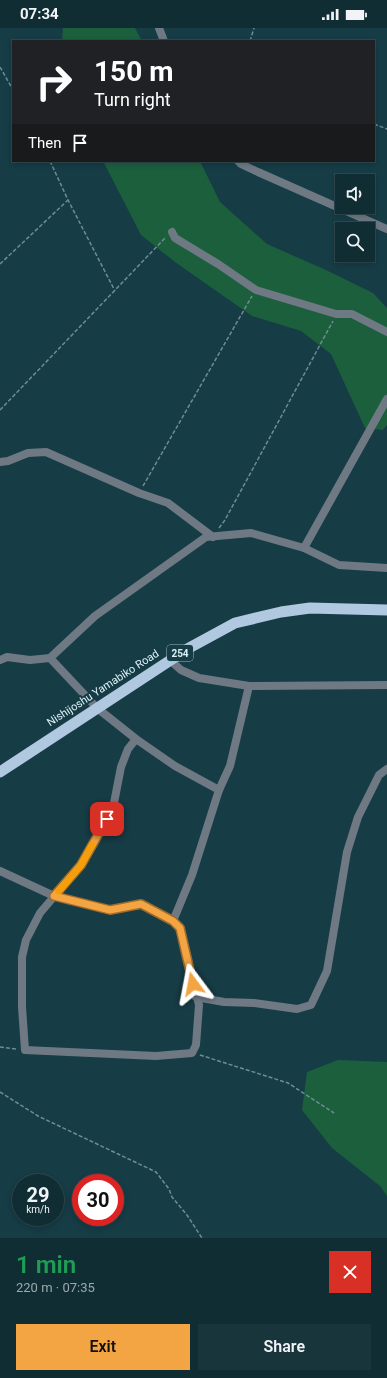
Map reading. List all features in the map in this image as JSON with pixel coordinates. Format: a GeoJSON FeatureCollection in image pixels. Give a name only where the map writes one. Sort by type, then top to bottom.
{"type":"FeatureCollection","features":[{"type":"Feature","properties":{"kind":"highway","name":"Nishijoshu Yamabiko Road"},"geometry":{"type":"LineString","coordinates":[[0,772],[189,648],[236,623],[281,612],[310,608],[387,610]]}},
{"type":"Feature","properties":{"kind":"street"},"geometry":{"type":"LineString","coordinates":[[160,28],[164,40]]}},
{"type":"Feature","properties":{"kind":"street"},"geometry":{"type":"LineString","coordinates":[[239,162],[258,172],[387,229]]}},
{"type":"Feature","properties":{"kind":"street"},"geometry":{"type":"LineString","coordinates":[[172,232],[174,238],[218,264],[256,290],[336,314],[352,314],[387,332]]}},
{"type":"Feature","properties":{"kind":"street"},"geometry":{"type":"LineString","coordinates":[[304,548],[387,399]]}},
{"type":"Feature","properties":{"kind":"street"},"geometry":{"type":"LineString","coordinates":[[0,462],[8,461],[28,453],[46,452],[139,493],[168,503],[213,537]]}},
{"type":"Feature","properties":{"kind":"street"},"geometry":{"type":"LineString","coordinates":[[0,660],[6,657],[30,660],[50,658],[95,616],[206,537],[251,533],[304,548],[339,566],[387,568]]}},
{"type":"Feature","properties":{"kind":"street"},"geometry":{"type":"LineString","coordinates":[[50,658],[97,708],[136,739],[176,766],[219,790]]}},
{"type":"Feature","properties":{"kind":"street"},"geometry":{"type":"LineString","coordinates":[[170,660],[180,670],[199,678],[248,686],[387,685]]}},
{"type":"Feature","properties":{"kind":"street"},"geometry":{"type":"LineString","coordinates":[[173,921],[192,875],[219,790],[230,766],[248,686]]}},
{"type":"Feature","properties":{"kind":"street"},"geometry":{"type":"LineString","coordinates":[[0,871],[54,896],[110,910],[141,904],[173,921],[180,928],[199,1006],[196,1045],[192,1053],[156,1056],[25,1050],[22,1007],[22,957],[26,940],[40,913],[54,896],[81,865],[113,808],[121,766],[128,749],[136,739]]}},
{"type":"Feature","properties":{"kind":"street"},"geometry":{"type":"LineString","coordinates":[[196,997],[224,1002],[254,1003],[297,1009],[311,1005],[327,971],[347,852],[358,817],[379,775],[387,769]]}},
{"type":"Feature","properties":{"kind":"path"},"geometry":{"type":"LineString","coordinates":[[250,40],[254,28]]}},
{"type":"Feature","properties":{"kind":"path"},"geometry":{"type":"LineString","coordinates":[[0,67],[12,88]]}},
{"type":"Feature","properties":{"kind":"path"},"geometry":{"type":"LineString","coordinates":[[375,124],[387,129]]}},
{"type":"Feature","properties":{"kind":"path"},"geometry":{"type":"LineString","coordinates":[[50,162],[68,200],[115,291]]}},
{"type":"Feature","properties":{"kind":"path"},"geometry":{"type":"LineString","coordinates":[[0,264],[68,200]]}},
{"type":"Feature","properties":{"kind":"path"},"geometry":{"type":"LineString","coordinates":[[0,410],[172,232]]}},
{"type":"Feature","properties":{"kind":"path"},"geometry":{"type":"LineString","coordinates":[[139,493],[256,290]]}},
{"type":"Feature","properties":{"kind":"path"},"geometry":{"type":"LineString","coordinates":[[213,537],[225,520],[336,314]]}},
{"type":"Feature","properties":{"kind":"path"},"geometry":{"type":"LineString","coordinates":[[0,1047],[25,1050]]}},
{"type":"Feature","properties":{"kind":"path"},"geometry":{"type":"LineString","coordinates":[[192,1053],[288,1083],[334,1113]]}},
{"type":"Feature","properties":{"kind":"path"},"geometry":{"type":"LineString","coordinates":[[0,1092],[38,1116],[156,1172],[169,1189],[172,1198],[187,1215],[202,1238]]}},
{"type":"Feature","properties":{"kind":"green space"},"geometry":{"type":"Polygon","coordinates":[[[63,28],[135,28],[141,40],[62,40],[63,28]]]}},
{"type":"Feature","properties":{"kind":"green space"},"geometry":{"type":"Polygon","coordinates":[[[104,162],[200,162],[220,202],[267,244],[373,293],[387,308],[387,425],[383,430],[365,428],[331,354],[301,331],[252,316],[175,262],[141,235],[104,162]]]}},
{"type":"Feature","properties":{"kind":"green space"},"geometry":{"type":"Polygon","coordinates":[[[338,1060],[387,1062],[387,1196],[380,1186],[332,1148],[302,1110],[307,1072],[338,1060]]]}},
{"type":"Feature","properties":{"kind":"slow traffic"},"geometry":{"type":"LineString","coordinates":[[59,891],[81,865],[92,845]]}},
{"type":"Feature","properties":{"kind":"route"},"geometry":{"type":"LineString","coordinates":[[107,819],[81,865],[54,896],[110,910],[141,904],[173,921],[180,928],[193,984]]}}]}
